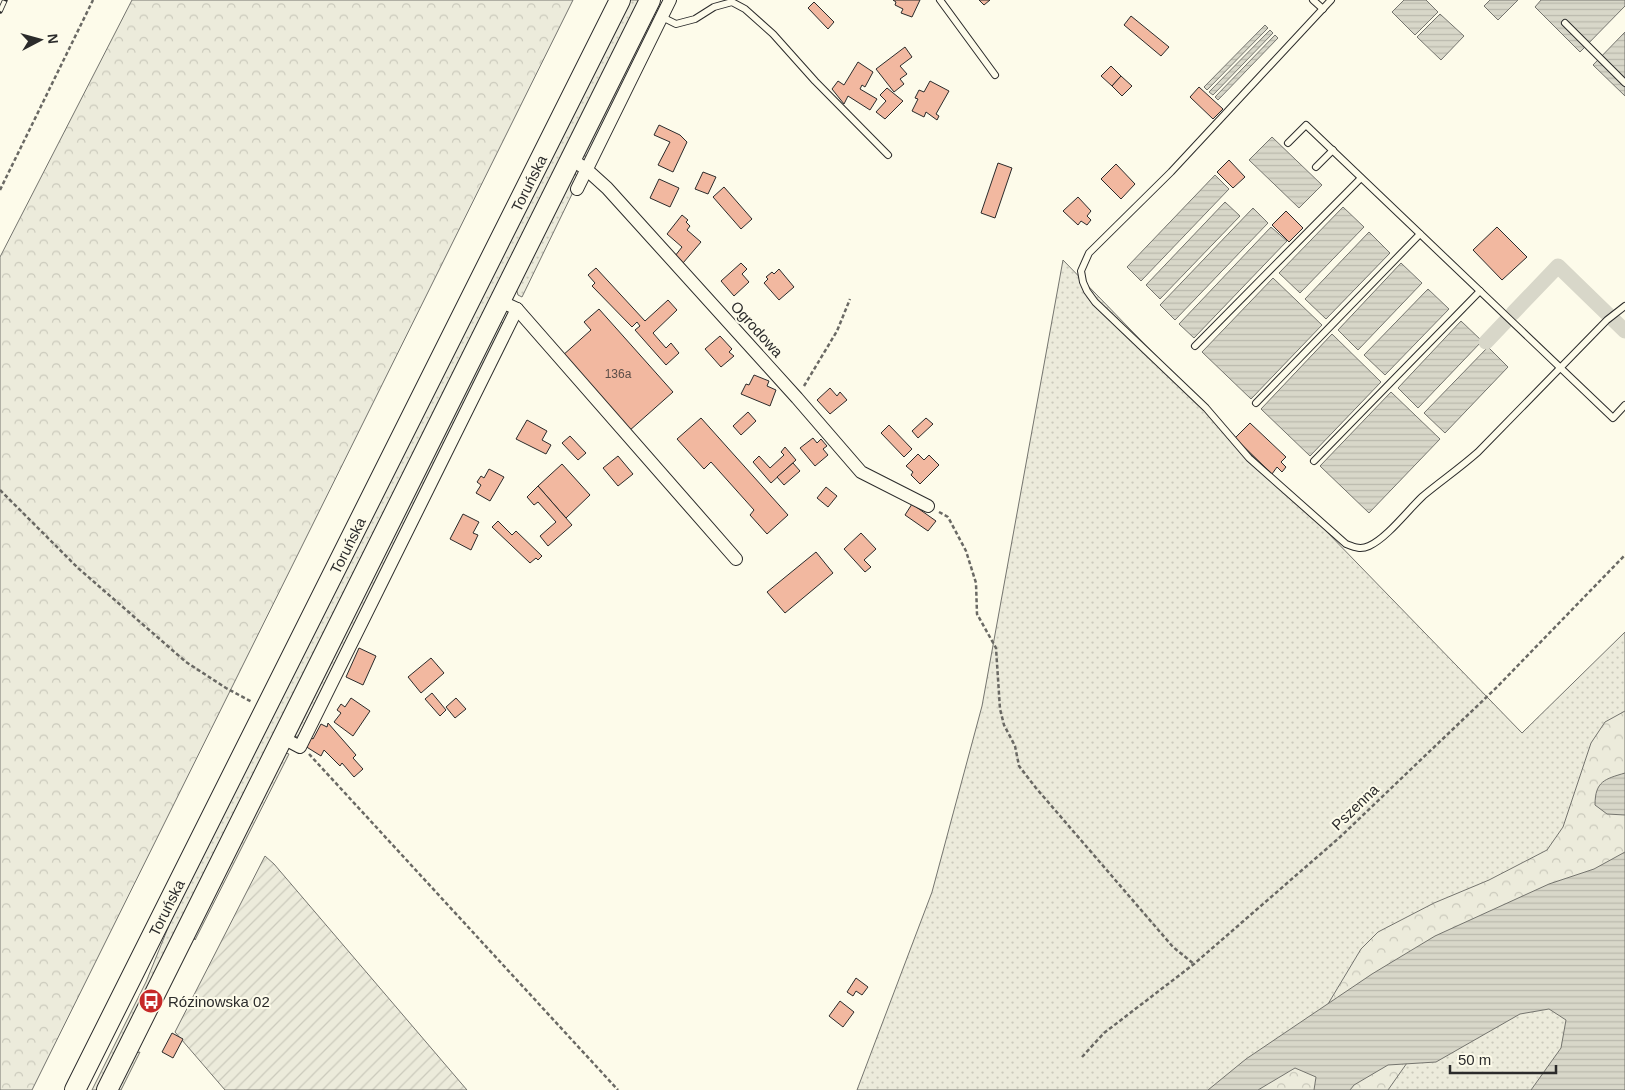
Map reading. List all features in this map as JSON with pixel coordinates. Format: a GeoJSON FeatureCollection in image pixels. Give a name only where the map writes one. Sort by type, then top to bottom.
{"type":"FeatureCollection","features":[{"type":"Feature","properties":{"kind":"main road","name":"Toruńska"},"geometry":{"type":"LineString","coordinates":[[79,1086],[620,0]]}},
{"type":"Feature","properties":{"kind":"main road","name":"Toruńska"},"geometry":{"type":"LineString","coordinates":[[107,1090],[291,743],[578,164],[652,9]]}},
{"type":"Feature","properties":{"kind":"street"},"geometry":{"type":"LineString","coordinates":[[652,9],[670,0]]}},
{"type":"Feature","properties":{"kind":"street"},"geometry":{"type":"LineString","coordinates":[[577,189],[578,164]]}},
{"type":"Feature","properties":{"kind":"street","name":"Ogrodowa"},"geometry":{"type":"LineString","coordinates":[[578,164],[607,188],[798,398],[861,472],[928,506]]}},
{"type":"Feature","properties":{"kind":"street"},"geometry":{"type":"LineString","coordinates":[[508,305],[736,559]]}},
{"type":"Feature","properties":{"kind":"lane"},"geometry":{"type":"LineString","coordinates":[[940,0],[996,74]]}},
{"type":"Feature","properties":{"kind":"lane"},"geometry":{"type":"LineString","coordinates":[[1313,0],[1323,9]]}},
{"type":"Feature","properties":{"kind":"lane"},"geometry":{"type":"LineString","coordinates":[[1331,0],[1171,172],[1089,253],[1082,271],[1083,282],[1095,302],[1206,408],[1248,458],[1346,544],[1356,548],[1371,545],[1380,539],[1424,495],[1478,452],[1607,320],[1625,306]]}},
{"type":"Feature","properties":{"kind":"lane"},"geometry":{"type":"LineString","coordinates":[[652,9],[676,24],[694,19],[714,7],[732,2],[745,9],[773,34],[815,81],[888,155]]}},
{"type":"Feature","properties":{"kind":"lane"},"geometry":{"type":"LineString","coordinates":[[1565,23],[1625,83]]}},
{"type":"Feature","properties":{"kind":"lane"},"geometry":{"type":"LineString","coordinates":[[1288,143],[1306,125],[1613,418],[1625,405]]}},
{"type":"Feature","properties":{"kind":"lane"},"geometry":{"type":"LineString","coordinates":[[1316,166],[1332,150]]}},
{"type":"Feature","properties":{"kind":"lane"},"geometry":{"type":"LineString","coordinates":[[1195,346],[1361,178]]}},
{"type":"Feature","properties":{"kind":"lane"},"geometry":{"type":"LineString","coordinates":[[1256,403],[1420,234]]}},
{"type":"Feature","properties":{"kind":"lane"},"geometry":{"type":"LineString","coordinates":[[1314,461],[1480,291]]}},
{"type":"Feature","properties":{"kind":"path"},"geometry":{"type":"LineString","coordinates":[[0,190],[93,0]]}},
{"type":"Feature","properties":{"kind":"path"},"geometry":{"type":"LineString","coordinates":[[798,398],[837,331],[850,299]]}},
{"type":"Feature","properties":{"kind":"path"},"geometry":{"type":"LineString","coordinates":[[0,490],[78,568],[186,662],[226,688],[266,709]]}},
{"type":"Feature","properties":{"kind":"path"},"geometry":{"type":"LineString","coordinates":[[928,506],[948,518],[966,552],[976,583],[977,614],[996,648],[1000,709],[1004,725],[1014,746],[1019,766],[1173,947],[1194,964]]}},
{"type":"Feature","properties":{"kind":"path","name":"Pszenna"},"geometry":{"type":"LineString","coordinates":[[1082,1057],[1104,1033],[1194,964],[1346,832],[1497,687],[1625,555]]}},
{"type":"Feature","properties":{"kind":"path"},"geometry":{"type":"LineString","coordinates":[[291,743],[307,752],[618,1090]]}},
{"type":"Feature","properties":{"kind":"green space"},"geometry":{"type":"Polygon","coordinates":[[[132,0],[573,0],[32,1090],[0,1090],[0,257],[132,0]]]}},
{"type":"Feature","properties":{"kind":"green space"},"geometry":{"type":"Polygon","coordinates":[[[629,0],[639,0],[96,1090],[92,1090],[146,982],[172,918],[629,0]]]}},
{"type":"Feature","properties":{"kind":"green space"},"geometry":{"type":"Polygon","coordinates":[[[652,18],[654,21],[587,156],[582,155],[652,18]]]}},
{"type":"Feature","properties":{"kind":"green space"},"geometry":{"type":"Polygon","coordinates":[[[575,173],[577,177],[575,188],[522,297],[518,295],[516,288],[575,173]]]}},
{"type":"Feature","properties":{"kind":"green space"},"geometry":{"type":"Polygon","coordinates":[[[1063,260],[1522,733],[1625,632],[1625,1090],[857,1090],[932,892],[982,706],[1063,260]]]}},
{"type":"Feature","properties":{"kind":"green space"},"geometry":{"type":"Polygon","coordinates":[[[500,321],[504,324],[299,735],[296,737],[295,736],[500,321]]]}},
{"type":"Feature","properties":{"kind":"green space"},"geometry":{"type":"Polygon","coordinates":[[[1625,711],[1625,909],[1428,1033],[1388,1090],[1242,1090],[1313,1029],[1361,949],[1378,932],[1434,903],[1489,880],[1547,850],[1563,827],[1591,743],[1605,722],[1625,711]]]}},
{"type":"Feature","properties":{"kind":"green space"},"geometry":{"type":"Polygon","coordinates":[[[286,753],[289,754],[195,940],[194,937],[281,758],[286,753]]]}},
{"type":"Feature","properties":{"kind":"green space"},"geometry":{"type":"Polygon","coordinates":[[[265,856],[274,864],[467,1090],[225,1090],[175,1032],[265,856]]]}},
{"type":"Feature","properties":{"kind":"green space"},"geometry":{"type":"Polygon","coordinates":[[[140,1052],[121,1090],[116,1090],[136,1053],[140,1052]]]}},
{"type":"Feature","properties":{"kind":"shaded area"},"geometry":{"type":"Polygon","coordinates":[[[1404,0],[1426,0],[1438,12],[1415,35],[1392,12],[1404,0]]]}},
{"type":"Feature","properties":{"kind":"shaded area"},"geometry":{"type":"Polygon","coordinates":[[[1490,0],[1518,0],[1498,20],[1484,6],[1490,0]]]}},
{"type":"Feature","properties":{"kind":"shaded area"},"geometry":{"type":"Polygon","coordinates":[[[1541,0],[1625,0],[1625,6],[1580,52],[1535,7],[1541,0]]]}},
{"type":"Feature","properties":{"kind":"shaded area"},"geometry":{"type":"Polygon","coordinates":[[[1440,14],[1464,36],[1441,60],[1417,37],[1440,14]]]}},
{"type":"Feature","properties":{"kind":"shaded area"},"geometry":{"type":"Polygon","coordinates":[[[1265,25],[1268,28],[1207,90],[1204,87],[1265,25]]]}},
{"type":"Feature","properties":{"kind":"shaded area"},"geometry":{"type":"Polygon","coordinates":[[[1270,30],[1273,33],[1213,95],[1209,92],[1270,30]]]}},
{"type":"Feature","properties":{"kind":"shaded area"},"geometry":{"type":"Polygon","coordinates":[[[1625,32],[1625,96],[1593,65],[1625,32]]]}},
{"type":"Feature","properties":{"kind":"shaded area"},"geometry":{"type":"Polygon","coordinates":[[[1275,35],[1278,38],[1218,100],[1215,97],[1275,35]]]}},
{"type":"Feature","properties":{"kind":"shaded area"},"geometry":{"type":"Polygon","coordinates":[[[1272,137],[1322,185],[1299,208],[1249,160],[1272,137]]]}},
{"type":"Feature","properties":{"kind":"shaded area"},"geometry":{"type":"Polygon","coordinates":[[[1215,175],[1229,189],[1141,281],[1127,267],[1215,175]]]}},
{"type":"Feature","properties":{"kind":"shaded area"},"geometry":{"type":"Polygon","coordinates":[[[1225,202],[1240,216],[1160,299],[1146,285],[1225,202]]]}},
{"type":"Feature","properties":{"kind":"shaded area"},"geometry":{"type":"Polygon","coordinates":[[[1343,207],[1364,227],[1300,293],[1279,273],[1343,207]]]}},
{"type":"Feature","properties":{"kind":"shaded area"},"geometry":{"type":"Polygon","coordinates":[[[1253,208],[1268,223],[1175,320],[1160,305],[1253,208]]]}},
{"type":"Feature","properties":{"kind":"shaded area"},"geometry":{"type":"Polygon","coordinates":[[[1271,227],[1287,241],[1194,338],[1179,324],[1271,227]]]}},
{"type":"Feature","properties":{"kind":"shaded area"},"geometry":{"type":"Polygon","coordinates":[[[1369,232],[1390,253],[1326,319],[1305,299],[1369,232]]]}},
{"type":"Feature","properties":{"kind":"shaded area"},"geometry":{"type":"Polygon","coordinates":[[[1401,263],[1422,283],[1358,350],[1338,330],[1401,263]]]}},
{"type":"Feature","properties":{"kind":"shaded area"},"geometry":{"type":"Polygon","coordinates":[[[1273,278],[1322,325],[1251,399],[1202,352],[1273,278]]]}},
{"type":"Feature","properties":{"kind":"shaded area"},"geometry":{"type":"Polygon","coordinates":[[[1428,289],[1449,309],[1385,375],[1364,355],[1428,289]]]}},
{"type":"Feature","properties":{"kind":"shaded area"},"geometry":{"type":"Polygon","coordinates":[[[1461,321],[1482,341],[1418,408],[1398,388],[1461,321]]]}},
{"type":"Feature","properties":{"kind":"shaded area"},"geometry":{"type":"Polygon","coordinates":[[[1332,334],[1381,382],[1310,456],[1261,409],[1332,334]]]}},
{"type":"Feature","properties":{"kind":"shaded area"},"geometry":{"type":"Polygon","coordinates":[[[1488,347],[1508,367],[1445,433],[1424,413],[1488,347]]]}},
{"type":"Feature","properties":{"kind":"shaded area"},"geometry":{"type":"Polygon","coordinates":[[[1391,392],[1440,439],[1369,513],[1320,466],[1391,392]]]}},
{"type":"Feature","properties":{"kind":"shaded area"},"geometry":{"type":"Polygon","coordinates":[[[1625,773],[1625,815],[1607,814],[1595,805],[1595,797],[1599,786],[1607,779],[1625,773]]]}},
{"type":"Feature","properties":{"kind":"shaded area"},"geometry":{"type":"Polygon","coordinates":[[[1625,852],[1625,1090],[1531,1090],[1561,1048],[1566,1020],[1549,1009],[1520,1014],[1436,1062],[1388,1065],[1354,1085],[1350,1090],[1314,1090],[1316,1077],[1295,1068],[1258,1090],[1208,1090],[1246,1059],[1372,974],[1435,936],[1549,884],[1594,869],[1625,852]]]}},
{"type":"Feature","properties":{"kind":"building"},"geometry":{"type":"Polygon","coordinates":[[[893,0],[920,0],[912,17],[901,13],[903,9],[895,5],[896,2],[893,0]]]}},
{"type":"Feature","properties":{"kind":"building"},"geometry":{"type":"Polygon","coordinates":[[[979,0],[990,0],[984,5],[979,0]]]}},
{"type":"Feature","properties":{"kind":"building"},"geometry":{"type":"Polygon","coordinates":[[[814,2],[834,22],[828,29],[808,8],[814,2]]]}},
{"type":"Feature","properties":{"kind":"building"},"geometry":{"type":"Polygon","coordinates":[[[1131,16],[1169,47],[1161,56],[1124,25],[1131,16]]]}},
{"type":"Feature","properties":{"kind":"building"},"geometry":{"type":"Polygon","coordinates":[[[905,47],[912,57],[900,66],[907,74],[900,79],[904,84],[894,92],[876,69],[905,47]]]}},
{"type":"Feature","properties":{"kind":"building"},"geometry":{"type":"Polygon","coordinates":[[[858,62],[873,72],[865,87],[862,85],[860,89],[877,99],[870,110],[848,96],[844,104],[832,89],[838,81],[844,85],[858,62]]]}},
{"type":"Feature","properties":{"kind":"building"},"geometry":{"type":"Polygon","coordinates":[[[1111,66],[1121,76],[1112,86],[1101,76],[1111,66]]]}},
{"type":"Feature","properties":{"kind":"building"},"geometry":{"type":"Polygon","coordinates":[[[1121,76],[1132,86],[1122,96],[1112,86],[1121,76]]]}},
{"type":"Feature","properties":{"kind":"building"},"geometry":{"type":"Polygon","coordinates":[[[930,81],[949,91],[936,114],[939,116],[937,120],[926,112],[924,117],[912,111],[918,99],[915,98],[919,90],[924,92],[930,81]]]}},
{"type":"Feature","properties":{"kind":"building"},"geometry":{"type":"Polygon","coordinates":[[[1199,87],[1223,109],[1213,119],[1190,97],[1199,87]]]}},
{"type":"Feature","properties":{"kind":"building"},"geometry":{"type":"Polygon","coordinates":[[[887,88],[903,101],[885,119],[876,112],[886,101],[880,95],[887,88]]]}},
{"type":"Feature","properties":{"kind":"building"},"geometry":{"type":"Polygon","coordinates":[[[659,125],[680,135],[687,142],[673,172],[658,165],[670,142],[654,135],[659,125]]]}},
{"type":"Feature","properties":{"kind":"building"},"geometry":{"type":"Polygon","coordinates":[[[1229,160],[1245,177],[1233,188],[1217,172],[1229,160]]]}},
{"type":"Feature","properties":{"kind":"building"},"geometry":{"type":"Polygon","coordinates":[[[998,163],[1012,168],[995,218],[981,213],[998,163]]]}},
{"type":"Feature","properties":{"kind":"building"},"geometry":{"type":"Polygon","coordinates":[[[1116,164],[1135,184],[1121,199],[1101,179],[1116,164]]]}},
{"type":"Feature","properties":{"kind":"building"},"geometry":{"type":"Polygon","coordinates":[[[703,172],[716,177],[708,194],[695,189],[703,172]]]}},
{"type":"Feature","properties":{"kind":"building"},"geometry":{"type":"Polygon","coordinates":[[[659,179],[679,188],[670,207],[650,198],[659,179]]]}},
{"type":"Feature","properties":{"kind":"building"},"geometry":{"type":"Polygon","coordinates":[[[724,187],[752,219],[741,229],[713,197],[724,187]]]}},
{"type":"Feature","properties":{"kind":"building"},"geometry":{"type":"Polygon","coordinates":[[[1078,197],[1091,211],[1087,216],[1091,220],[1087,225],[1081,221],[1078,225],[1063,211],[1078,197]]]}},
{"type":"Feature","properties":{"kind":"building"},"geometry":{"type":"Polygon","coordinates":[[[1286,211],[1303,228],[1289,242],[1272,225],[1286,211]]]}},
{"type":"Feature","properties":{"kind":"building"},"geometry":{"type":"Polygon","coordinates":[[[682,215],[688,220],[686,222],[690,226],[687,230],[701,242],[683,263],[675,256],[682,247],[667,234],[682,215]]]}},
{"type":"Feature","properties":{"kind":"building"},"geometry":{"type":"Polygon","coordinates":[[[1497,227],[1527,257],[1502,280],[1473,250],[1497,227]]]}},
{"type":"Feature","properties":{"kind":"building"},"geometry":{"type":"Polygon","coordinates":[[[741,263],[747,269],[742,274],[749,282],[734,296],[721,281],[741,263]]]}},
{"type":"Feature","properties":{"kind":"building"},"geometry":{"type":"Polygon","coordinates":[[[596,268],[645,321],[668,300],[677,310],[653,333],[666,348],[671,343],[679,353],[666,365],[635,330],[640,326],[637,322],[632,327],[592,286],[595,283],[588,275],[596,268]]]}},
{"type":"Feature","properties":{"kind":"building"},"geometry":{"type":"Polygon","coordinates":[[[779,269],[794,287],[779,300],[764,283],[768,279],[766,277],[772,272],[774,274],[779,269]]]}},
{"type":"Feature","properties":{"kind":"building"},"geometry":{"type":"Polygon","coordinates":[[[599,309],[673,392],[629,431],[562,356],[591,330],[584,322],[599,309]]]}},
{"type":"Feature","properties":{"kind":"building"},"geometry":{"type":"Polygon","coordinates":[[[720,336],[732,349],[729,352],[734,356],[721,367],[705,349],[720,336]]]}},
{"type":"Feature","properties":{"kind":"building"},"geometry":{"type":"Polygon","coordinates":[[[754,375],[769,381],[767,386],[776,390],[770,406],[741,394],[746,384],[749,385],[754,375]]]}},
{"type":"Feature","properties":{"kind":"building"},"geometry":{"type":"Polygon","coordinates":[[[830,388],[837,396],[840,392],[847,400],[830,414],[817,400],[830,388]]]}},
{"type":"Feature","properties":{"kind":"building"},"geometry":{"type":"Polygon","coordinates":[[[748,412],[756,421],[741,435],[733,426],[748,412]]]}},
{"type":"Feature","properties":{"kind":"building"},"geometry":{"type":"Polygon","coordinates":[[[701,418],[788,515],[767,534],[750,515],[754,510],[711,462],[704,469],[677,439],[701,418]]]}},
{"type":"Feature","properties":{"kind":"building"},"geometry":{"type":"Polygon","coordinates":[[[926,418],[933,424],[918,438],[912,431],[926,418]]]}},
{"type":"Feature","properties":{"kind":"building"},"geometry":{"type":"Polygon","coordinates":[[[527,420],[547,431],[542,440],[551,445],[546,454],[516,439],[527,420]]]}},
{"type":"Feature","properties":{"kind":"building"},"geometry":{"type":"Polygon","coordinates":[[[1250,423],[1286,457],[1281,462],[1286,467],[1282,472],[1277,467],[1272,474],[1235,438],[1250,423]]]}},
{"type":"Feature","properties":{"kind":"building"},"geometry":{"type":"Polygon","coordinates":[[[889,425],[912,449],[904,457],[881,433],[889,425]]]}},
{"type":"Feature","properties":{"kind":"building"},"geometry":{"type":"Polygon","coordinates":[[[570,436],[586,453],[578,460],[562,443],[570,436]]]}},
{"type":"Feature","properties":{"kind":"building"},"geometry":{"type":"Polygon","coordinates":[[[813,438],[817,443],[821,439],[827,446],[823,449],[828,455],[815,466],[800,448],[813,438]]]}},
{"type":"Feature","properties":{"kind":"building"},"geometry":{"type":"Polygon","coordinates":[[[785,447],[796,460],[771,483],[753,462],[759,456],[770,468],[784,455],[781,452],[785,447]]]}},
{"type":"Feature","properties":{"kind":"building"},"geometry":{"type":"Polygon","coordinates":[[[918,454],[924,460],[929,455],[939,465],[920,484],[911,475],[913,472],[906,466],[918,454]]]}},
{"type":"Feature","properties":{"kind":"building"},"geometry":{"type":"Polygon","coordinates":[[[618,456],[633,474],[618,486],[603,468],[618,456]]]}},
{"type":"Feature","properties":{"kind":"building"},"geometry":{"type":"Polygon","coordinates":[[[793,463],[800,471],[784,485],[777,477],[793,463]]]}},
{"type":"Feature","properties":{"kind":"building"},"geometry":{"type":"Polygon","coordinates":[[[562,464],[590,495],[566,518],[538,486],[562,464]]]}},
{"type":"Feature","properties":{"kind":"building"},"geometry":{"type":"Polygon","coordinates":[[[489,469],[504,477],[490,501],[476,493],[481,485],[477,482],[481,476],[484,478],[489,469]]]}},
{"type":"Feature","properties":{"kind":"building"},"geometry":{"type":"Polygon","coordinates":[[[538,486],[572,525],[548,546],[540,536],[556,522],[538,502],[534,505],[527,497],[538,486]]]}},
{"type":"Feature","properties":{"kind":"building"},"geometry":{"type":"Polygon","coordinates":[[[826,487],[837,496],[828,507],[817,498],[826,487]]]}},
{"type":"Feature","properties":{"kind":"building"},"geometry":{"type":"Polygon","coordinates":[[[912,504],[936,521],[928,531],[905,515],[912,504]]]}},
{"type":"Feature","properties":{"kind":"building"},"geometry":{"type":"Polygon","coordinates":[[[463,514],[479,522],[473,533],[478,535],[471,550],[450,539],[463,514]]]}},
{"type":"Feature","properties":{"kind":"building"},"geometry":{"type":"Polygon","coordinates":[[[498,521],[512,535],[516,531],[542,556],[530,563],[492,527],[498,521]]]}},
{"type":"Feature","properties":{"kind":"building"},"geometry":{"type":"Polygon","coordinates":[[[861,533],[876,549],[864,560],[871,567],[865,572],[844,549],[861,533]]]}},
{"type":"Feature","properties":{"kind":"building"},"geometry":{"type":"Polygon","coordinates":[[[816,552],[833,573],[785,613],[767,592],[816,552]]]}},
{"type":"Feature","properties":{"kind":"building"},"geometry":{"type":"Polygon","coordinates":[[[359,648],[376,656],[363,685],[346,677],[359,648]]]}},
{"type":"Feature","properties":{"kind":"building"},"geometry":{"type":"Polygon","coordinates":[[[431,658],[444,673],[421,693],[408,677],[431,658]]]}},
{"type":"Feature","properties":{"kind":"building"},"geometry":{"type":"Polygon","coordinates":[[[432,693],[446,710],[440,716],[425,699],[432,693]]]}},
{"type":"Feature","properties":{"kind":"building"},"geometry":{"type":"Polygon","coordinates":[[[351,698],[370,711],[353,736],[334,722],[341,713],[337,710],[341,704],[345,707],[351,698]]]}},
{"type":"Feature","properties":{"kind":"building"},"geometry":{"type":"Polygon","coordinates":[[[456,698],[466,709],[455,718],[446,707],[456,698]]]}},
{"type":"Feature","properties":{"kind":"building"},"geometry":{"type":"Polygon","coordinates":[[[328,723],[356,755],[353,758],[363,769],[354,777],[342,763],[340,766],[324,750],[321,756],[305,746],[310,737],[313,739],[321,724],[327,727],[328,723]]]}},
{"type":"Feature","properties":{"kind":"building"},"geometry":{"type":"Polygon","coordinates":[[[856,978],[868,987],[862,995],[856,991],[853,996],[847,992],[856,978]]]}},
{"type":"Feature","properties":{"kind":"building"},"geometry":{"type":"Polygon","coordinates":[[[840,1001],[854,1012],[843,1027],[829,1016],[840,1001]]]}},
{"type":"Feature","properties":{"kind":"building"},"geometry":{"type":"Polygon","coordinates":[[[172,1033],[183,1039],[173,1058],[162,1052],[172,1033]]]}},
{"type":"Feature","properties":{"kind":"waterway"},"geometry":{"type":"LineString","coordinates":[[1513,313],[1558,266],[1625,331]]}},
{"type":"Feature","properties":{"kind":"waterway"},"geometry":{"type":"LineString","coordinates":[[1486,342],[1506,321]]}},
{"type":"Feature","properties":{"kind":"railway"},"geometry":{"type":"LineString","coordinates":[[0,11],[5,0]]}},
{"type":"Feature","properties":{"kind":"place","name":"Rózinowska 02"},"geometry":{"type":"Point","coordinates":[151,1001]}}]}
